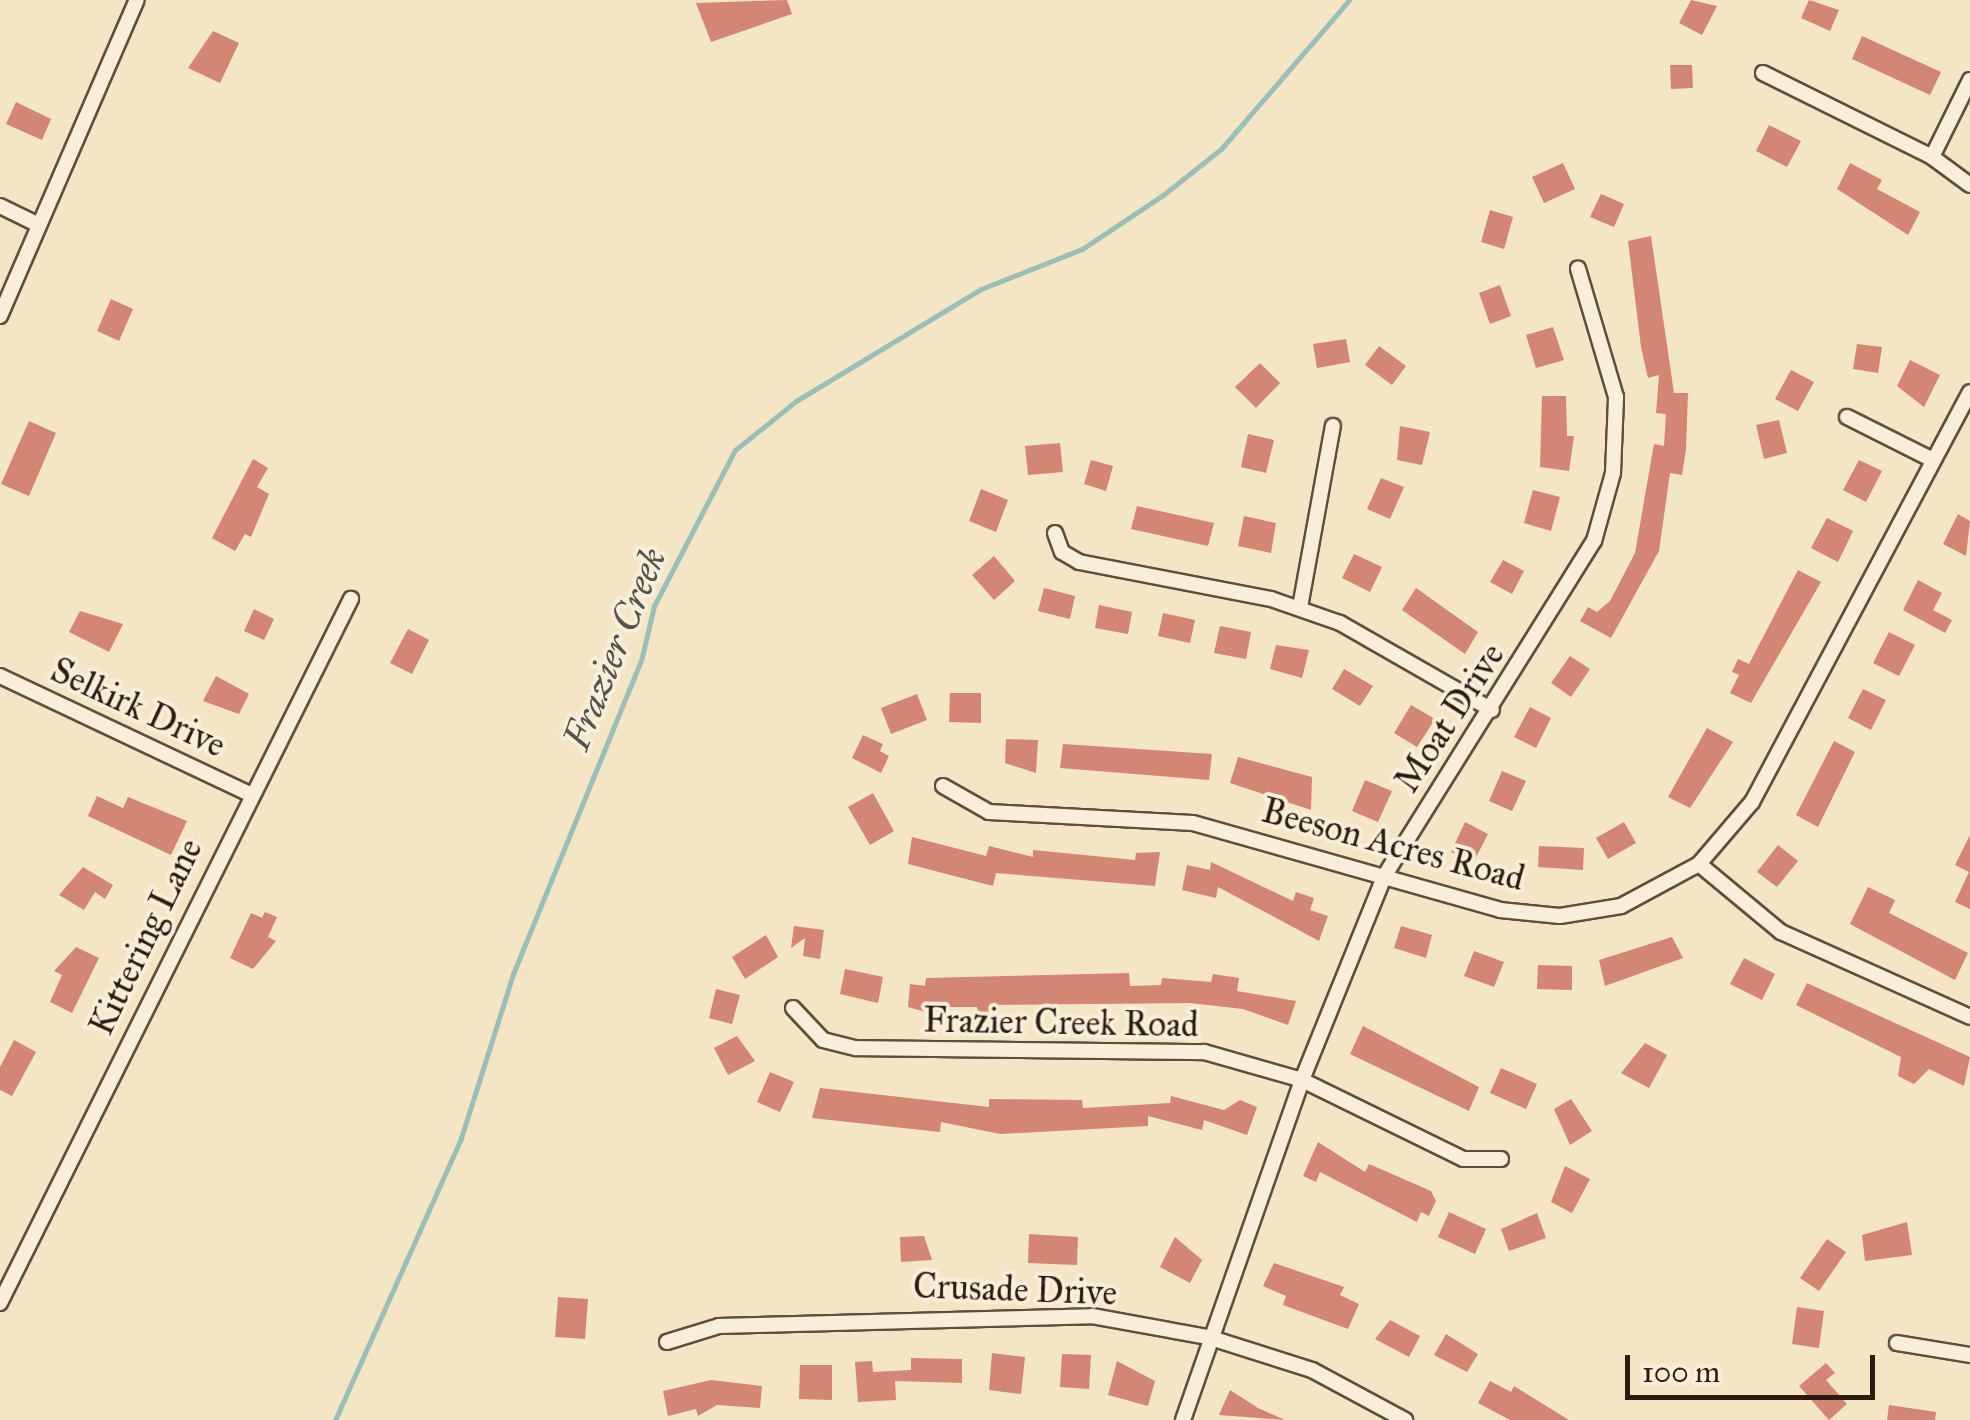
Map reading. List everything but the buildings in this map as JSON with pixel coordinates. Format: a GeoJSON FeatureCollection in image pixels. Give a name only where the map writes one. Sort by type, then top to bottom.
{"type":"FeatureCollection","features":[{"type":"Feature","properties":{"kind":"street"},"geometry":{"type":"LineString","coordinates":[[0,316],[138,0]]}},
{"type":"Feature","properties":{"kind":"street"},"geometry":{"type":"LineString","coordinates":[[1763,72],[1932,157],[1970,185]]}},
{"type":"Feature","properties":{"kind":"street"},"geometry":{"type":"LineString","coordinates":[[1932,157],[1970,80]]}},
{"type":"Feature","properties":{"kind":"street"},"geometry":{"type":"LineString","coordinates":[[0,206],[39,225]]}},
{"type":"Feature","properties":{"kind":"street","name":"Moat Drive"},"geometry":{"type":"LineString","coordinates":[[1183,1420],[1208,1337],[1302,1080],[1386,875],[1578,575],[1613,473],[1610,360],[1578,269]]}},
{"type":"Feature","properties":{"kind":"street","name":"Beeson Acres Road"},"geometry":{"type":"LineString","coordinates":[[942,786],[989,812],[1194,823],[1500,910],[1560,916],[1621,906],[1699,864],[1752,802],[1970,392]]}},
{"type":"Feature","properties":{"kind":"street"},"geometry":{"type":"LineString","coordinates":[[1847,417],[1934,460]]}},
{"type":"Feature","properties":{"kind":"street"},"geometry":{"type":"LineString","coordinates":[[1300,607],[1332,426]]}},
{"type":"Feature","properties":{"kind":"street"},"geometry":{"type":"LineString","coordinates":[[1055,533],[1062,552],[1079,562],[1300,607],[1381,644],[1492,710]]}},
{"type":"Feature","properties":{"kind":"street","name":"Kittering Lane"},"geometry":{"type":"LineString","coordinates":[[0,1303],[250,794],[351,599]]}},
{"type":"Feature","properties":{"kind":"street","name":"Selkirk Drive"},"geometry":{"type":"LineString","coordinates":[[0,676],[250,794]]}},
{"type":"Feature","properties":{"kind":"street"},"geometry":{"type":"LineString","coordinates":[[1699,864],[1750,912],[1811,946],[1970,1017]]}},
{"type":"Feature","properties":{"kind":"street","name":"Frazier Creek Road"},"geometry":{"type":"LineString","coordinates":[[793,1008],[823,1040],[856,1048],[1204,1052],[1302,1080],[1463,1159],[1501,1160]]}},
{"type":"Feature","properties":{"kind":"street","name":"Crusade Drive"},"geometry":{"type":"LineString","coordinates":[[667,1342],[719,1326],[944,1314],[1092,1316],[1208,1337],[1312,1370],[1405,1420]]}},
{"type":"Feature","properties":{"kind":"street"},"geometry":{"type":"LineString","coordinates":[[1897,1343],[1970,1355]]}},
{"type":"Feature","properties":{"kind":"waterway","name":"Frazier Creek"},"geometry":{"type":"LineString","coordinates":[[335,1420],[461,1138],[513,974],[641,661],[654,606],[735,450],[796,401],[981,289],[1082,249],[1163,195],[1221,149],[1349,0]]}}]}
